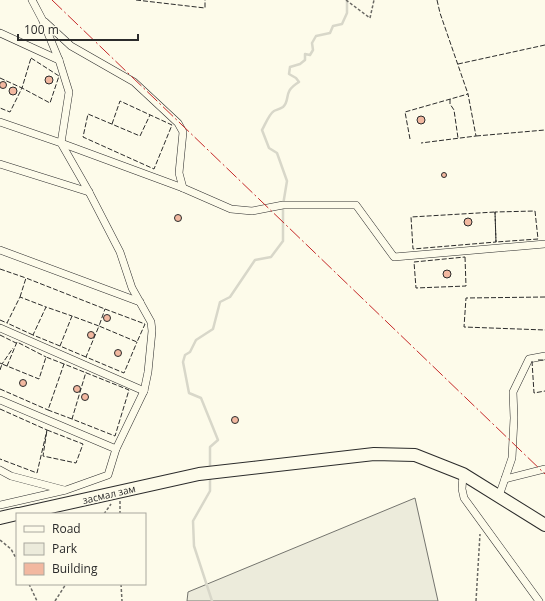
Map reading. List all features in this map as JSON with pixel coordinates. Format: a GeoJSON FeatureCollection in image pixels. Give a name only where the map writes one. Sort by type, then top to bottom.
{"type":"FeatureCollection","features":[{"type":"Feature","properties":{"kind":"highway","name":"засмал зам"},"geometry":{"type":"LineString","coordinates":[[23,513],[199,474],[374,454],[415,455],[463,474],[545,525]]}},
{"type":"Feature","properties":{"kind":"highway","name":"засмал зам"},"geometry":{"type":"LineString","coordinates":[[0,518],[16,514]]}},
{"type":"Feature","properties":{"kind":"street"},"geometry":{"type":"LineString","coordinates":[[0,505],[66,490],[108,475],[116,449],[144,391],[148,372],[152,330],[151,322],[132,288],[120,252],[89,192],[61,143],[69,92],[59,60],[42,19],[32,0]]}},
{"type":"Feature","properties":{"kind":"street"},"geometry":{"type":"LineString","coordinates":[[42,19],[71,46],[134,82],[178,123],[183,132],[179,173],[183,188]]}},
{"type":"Feature","properties":{"kind":"street"},"geometry":{"type":"LineString","coordinates":[[0,33],[59,60]]}},
{"type":"Feature","properties":{"kind":"street"},"geometry":{"type":"LineString","coordinates":[[0,122],[183,188],[231,209],[252,211],[283,205],[356,205],[394,257],[545,244]]}},
{"type":"Feature","properties":{"kind":"street"},"geometry":{"type":"LineString","coordinates":[[0,164],[89,192]]}},
{"type":"Feature","properties":{"kind":"street"},"geometry":{"type":"LineString","coordinates":[[0,250],[140,302]]}},
{"type":"Feature","properties":{"kind":"street"},"geometry":{"type":"LineString","coordinates":[[0,328],[144,391]]}},
{"type":"Feature","properties":{"kind":"street"},"geometry":{"type":"LineString","coordinates":[[498,496],[512,458],[514,418],[513,392],[530,360],[545,356]]}},
{"type":"Feature","properties":{"kind":"street"},"geometry":{"type":"LineString","coordinates":[[0,400],[116,449]]}},
{"type":"Feature","properties":{"kind":"street"},"geometry":{"type":"LineString","coordinates":[[505,479],[545,469]]}},
{"type":"Feature","properties":{"kind":"street"},"geometry":{"type":"LineString","coordinates":[[0,470],[11,476],[66,490]]}},
{"type":"Feature","properties":{"kind":"street"},"geometry":{"type":"LineString","coordinates":[[463,474],[462,489],[464,498],[539,601]]}},
{"type":"Feature","properties":{"kind":"path"},"geometry":{"type":"LineString","coordinates":[[346,0],[370,18],[374,0]]}},
{"type":"Feature","properties":{"kind":"path"},"geometry":{"type":"LineString","coordinates":[[476,601],[480,530]]}},
{"type":"Feature","properties":{"kind":"path"},"geometry":{"type":"LineString","coordinates":[[0,540],[11,548],[16,558]]}},
{"type":"Feature","properties":{"kind":"path"},"geometry":{"type":"LineString","coordinates":[[29,585],[37,601]]}},
{"type":"Feature","properties":{"kind":"path"},"geometry":{"type":"LineString","coordinates":[[55,601],[65,585]]}},
{"type":"Feature","properties":{"kind":"path"},"geometry":{"type":"LineString","coordinates":[[121,585],[122,601]]}},
{"type":"Feature","properties":{"kind":"green space"},"geometry":{"type":"Polygon","coordinates":[[[415,498],[438,601],[187,601],[188,592],[415,498]]]}},
{"type":"Feature","properties":{"kind":"building"},"geometry":{"type":"Polygon","coordinates":[[[47,76],[51,76],[53,80],[51,84],[47,84],[45,82],[45,78],[47,76]]]}},
{"type":"Feature","properties":{"kind":"building"},"geometry":{"type":"Polygon","coordinates":[[[3,81],[6,82],[6,88],[3,89],[0,88],[-1,85],[0,82],[3,81]]]}},
{"type":"Feature","properties":{"kind":"building"},"geometry":{"type":"Polygon","coordinates":[[[11,87],[15,87],[17,91],[15,95],[11,95],[9,93],[9,89],[11,87]]]}},
{"type":"Feature","properties":{"kind":"building"},"geometry":{"type":"Polygon","coordinates":[[[421,116],[424,117],[424,123],[421,124],[418,123],[417,120],[418,117],[421,116]]]}},
{"type":"Feature","properties":{"kind":"building"},"geometry":{"type":"Polygon","coordinates":[[[442,173],[446,173],[446,177],[442,177],[442,173]]]}},
{"type":"Feature","properties":{"kind":"building"},"geometry":{"type":"Polygon","coordinates":[[[178,214],[181,215],[181,221],[178,222],[175,221],[174,218],[175,215],[178,214]]]}},
{"type":"Feature","properties":{"kind":"building"},"geometry":{"type":"Polygon","coordinates":[[[466,218],[470,218],[472,222],[470,226],[466,226],[464,224],[464,220],[466,218]]]}},
{"type":"Feature","properties":{"kind":"building"},"geometry":{"type":"Polygon","coordinates":[[[447,270],[450,271],[450,277],[447,278],[444,277],[443,274],[444,271],[447,270]]]}},
{"type":"Feature","properties":{"kind":"building"},"geometry":{"type":"Polygon","coordinates":[[[107,314],[110,315],[110,321],[107,322],[104,321],[103,318],[104,315],[107,314]]]}},
{"type":"Feature","properties":{"kind":"building"},"geometry":{"type":"Polygon","coordinates":[[[91,331],[94,332],[94,338],[91,339],[88,338],[87,335],[88,332],[91,331]]]}},
{"type":"Feature","properties":{"kind":"building"},"geometry":{"type":"Polygon","coordinates":[[[118,349],[121,350],[121,356],[118,357],[115,356],[114,353],[115,350],[118,349]]]}},
{"type":"Feature","properties":{"kind":"building"},"geometry":{"type":"Polygon","coordinates":[[[23,379],[26,380],[26,386],[23,387],[20,386],[19,383],[20,380],[23,379]]]}},
{"type":"Feature","properties":{"kind":"building"},"geometry":{"type":"Polygon","coordinates":[[[77,385],[80,386],[80,392],[77,393],[74,392],[73,389],[74,386],[77,385]]]}},
{"type":"Feature","properties":{"kind":"building"},"geometry":{"type":"Polygon","coordinates":[[[85,393],[88,394],[88,400],[85,401],[82,400],[81,397],[82,394],[85,393]]]}},
{"type":"Feature","properties":{"kind":"building"},"geometry":{"type":"Polygon","coordinates":[[[235,416],[238,417],[238,423],[235,424],[232,423],[231,420],[232,417],[235,416]]]}},
{"type":"Feature","properties":{"kind":"waterway"},"geometry":{"type":"LineString","coordinates":[[210,469],[210,447],[218,440],[201,398],[189,393],[183,362],[185,355],[190,352],[196,340],[213,329],[220,302],[230,297],[255,260],[271,257],[283,241],[283,205],[287,181],[277,153],[269,148],[262,130],[272,112],[283,107],[290,89],[299,82],[296,78],[289,74],[290,67],[300,64],[305,60],[305,54],[310,55],[313,50],[312,43],[316,36],[330,33],[333,26],[342,24],[347,13],[347,0]]}},
{"type":"Feature","properties":{"kind":"waterway"},"geometry":{"type":"LineString","coordinates":[[210,476],[210,491],[193,521],[194,546],[212,601]]}},
{"type":"Feature","properties":{"kind":"fence"},"geometry":{"type":"LineString","coordinates":[[136,0],[205,8],[205,0]]}},
{"type":"Feature","properties":{"kind":"fence"},"geometry":{"type":"LineString","coordinates":[[437,0],[440,13],[468,94]]}},
{"type":"Feature","properties":{"kind":"fence"},"geometry":{"type":"LineString","coordinates":[[458,64],[545,45]]}},
{"type":"Feature","properties":{"kind":"fence"},"geometry":{"type":"LineString","coordinates":[[31,58],[59,76],[50,103],[22,88],[31,58]]}},
{"type":"Feature","properties":{"kind":"fence"},"geometry":{"type":"LineString","coordinates":[[0,78],[22,88],[10,112],[0,108]]}},
{"type":"Feature","properties":{"kind":"fence"},"geometry":{"type":"LineString","coordinates":[[410,139],[405,112],[468,94],[476,136],[421,143]]}},
{"type":"Feature","properties":{"kind":"fence"},"geometry":{"type":"LineString","coordinates":[[450,99],[450,104],[454,110],[458,138]]}},
{"type":"Feature","properties":{"kind":"fence"},"geometry":{"type":"LineString","coordinates":[[112,124],[120,101],[172,125],[154,169],[83,137],[88,114],[140,136],[150,115]]}},
{"type":"Feature","properties":{"kind":"fence"},"geometry":{"type":"LineString","coordinates":[[476,136],[545,130]]}},
{"type":"Feature","properties":{"kind":"fence"},"geometry":{"type":"LineString","coordinates":[[535,211],[538,239],[496,242],[495,212],[535,211]]}},
{"type":"Feature","properties":{"kind":"fence"},"geometry":{"type":"LineString","coordinates":[[495,212],[496,242],[413,249],[411,217],[495,212]]}},
{"type":"Feature","properties":{"kind":"fence"},"geometry":{"type":"LineString","coordinates":[[465,257],[466,286],[416,288],[414,262],[465,257]]}},
{"type":"Feature","properties":{"kind":"fence"},"geometry":{"type":"LineString","coordinates":[[0,269],[26,278]]}},
{"type":"Feature","properties":{"kind":"fence"},"geometry":{"type":"LineString","coordinates":[[20,297],[26,278],[105,309]]}},
{"type":"Feature","properties":{"kind":"fence"},"geometry":{"type":"LineString","coordinates":[[33,335],[7,323],[20,297],[46,307]]}},
{"type":"Feature","properties":{"kind":"fence"},"geometry":{"type":"LineString","coordinates":[[545,297],[466,298],[464,327],[545,330]]}},
{"type":"Feature","properties":{"kind":"fence"},"geometry":{"type":"LineString","coordinates":[[60,346],[33,335],[46,307],[72,316]]}},
{"type":"Feature","properties":{"kind":"fence"},"geometry":{"type":"LineString","coordinates":[[105,309],[145,324],[137,342],[99,326],[105,309]]}},
{"type":"Feature","properties":{"kind":"fence"},"geometry":{"type":"LineString","coordinates":[[86,357],[60,346],[72,316],[99,326],[86,357],[124,373],[137,342]]}},
{"type":"Feature","properties":{"kind":"fence"},"geometry":{"type":"LineString","coordinates":[[0,320],[7,323]]}},
{"type":"Feature","properties":{"kind":"fence"},"geometry":{"type":"LineString","coordinates":[[0,335],[16,343]]}},
{"type":"Feature","properties":{"kind":"fence"},"geometry":{"type":"LineString","coordinates":[[7,366],[17,342],[46,357]]}},
{"type":"Feature","properties":{"kind":"fence"},"geometry":{"type":"LineString","coordinates":[[0,363],[2,364],[13,348]]}},
{"type":"Feature","properties":{"kind":"fence"},"geometry":{"type":"LineString","coordinates":[[0,370],[2,364],[39,379],[46,357],[64,364]]}},
{"type":"Feature","properties":{"kind":"fence"},"geometry":{"type":"LineString","coordinates":[[538,360],[545,360]]}},
{"type":"Feature","properties":{"kind":"fence"},"geometry":{"type":"LineString","coordinates":[[532,361],[534,393],[545,391]]}},
{"type":"Feature","properties":{"kind":"fence"},"geometry":{"type":"LineString","coordinates":[[72,419],[48,410],[64,364],[129,390],[115,436],[72,419],[86,372]]}},
{"type":"Feature","properties":{"kind":"fence"},"geometry":{"type":"LineString","coordinates":[[0,389],[48,410]]}},
{"type":"Feature","properties":{"kind":"fence"},"geometry":{"type":"LineString","coordinates":[[0,409],[47,430],[37,473],[0,459]]}},
{"type":"Feature","properties":{"kind":"fence"},"geometry":{"type":"LineString","coordinates":[[47,430],[83,444],[76,463],[43,456],[47,430]]}},
{"type":"Feature","properties":{"kind":"power"},"geometry":{"type":"LineString","coordinates":[[52,0],[545,474]]}}]}
